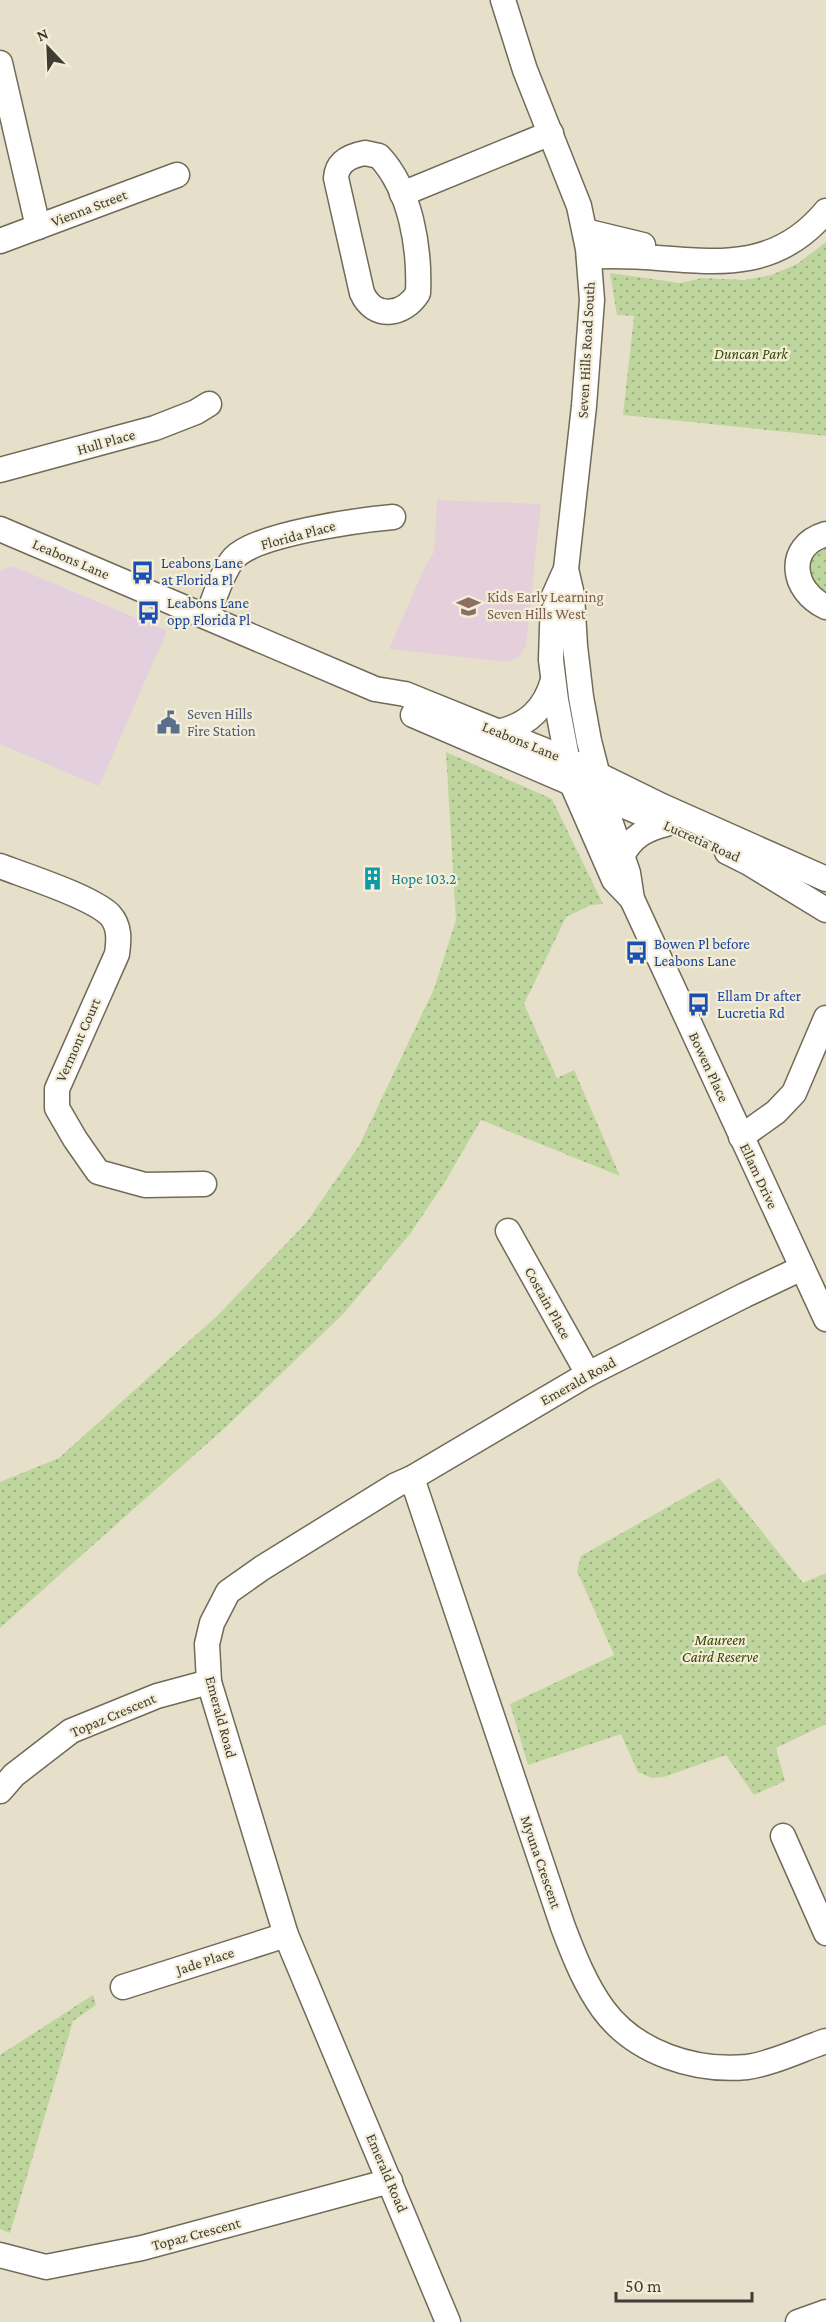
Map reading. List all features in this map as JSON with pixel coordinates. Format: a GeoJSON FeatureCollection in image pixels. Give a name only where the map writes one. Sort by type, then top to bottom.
{"type":"FeatureCollection","features":[{"type":"Feature","properties":{"kind":"street","name":"Seven Hills Road South"},"geometry":{"type":"LineString","coordinates":[[503,0],[525,70],[571,183],[585,231],[589,257],[592,300],[584,406],[566,569],[554,598],[552,628],[553,678],[566,759]]}},
{"type":"Feature","properties":{"kind":"street"},"geometry":{"type":"LineString","coordinates":[[0,63],[38,227]]}},
{"type":"Feature","properties":{"kind":"street"},"geometry":{"type":"LineString","coordinates":[[402,194],[551,133]]}},
{"type":"Feature","properties":{"kind":"street"},"geometry":{"type":"LineString","coordinates":[[365,153],[375,155],[385,163],[402,194],[414,236],[418,293],[402,309],[382,312],[372,308],[362,293],[336,178],[338,168],[348,158],[365,153]]}},
{"type":"Feature","properties":{"kind":"street","name":"Vienna Street"},"geometry":{"type":"LineString","coordinates":[[0,241],[177,175]]}},
{"type":"Feature","properties":{"kind":"street"},"geometry":{"type":"LineString","coordinates":[[589,257],[614,255],[658,259],[741,260],[761,256],[791,244],[812,227],[826,211]]}},
{"type":"Feature","properties":{"kind":"street"},"geometry":{"type":"LineString","coordinates":[[585,231],[700,259]]}},
{"type":"Feature","properties":{"kind":"street","name":"Hull Place"},"geometry":{"type":"LineString","coordinates":[[0,470],[155,428],[196,412],[209,404]]}},
{"type":"Feature","properties":{"kind":"street","name":"Florida Place"},"geometry":{"type":"LineString","coordinates":[[207,617],[229,564],[239,554],[269,541],[321,527],[393,517]]}},
{"type":"Feature","properties":{"kind":"street","name":"Leabons Lane"},"geometry":{"type":"LineString","coordinates":[[0,529],[375,689],[405,694],[566,759],[600,786]]}},
{"type":"Feature","properties":{"kind":"street"},"geometry":{"type":"LineString","coordinates":[[826,534],[807,545],[798,562],[801,586],[814,601],[826,607]]}},
{"type":"Feature","properties":{"kind":"street","name":"Seven Hills Road South"},"geometry":{"type":"LineString","coordinates":[[566,569],[572,595],[581,697],[600,786]]}},
{"type":"Feature","properties":{"kind":"street"},"geometry":{"type":"LineString","coordinates":[[497,732],[516,727],[538,712],[549,692],[553,678]]}},
{"type":"Feature","properties":{"kind":"street","name":"Leabons Lane"},"geometry":{"type":"LineString","coordinates":[[375,689],[401,710],[572,784]]}},
{"type":"Feature","properties":{"kind":"street","name":"Bowen Place"},"geometry":{"type":"LineString","coordinates":[[566,759],[583,813],[614,880],[632,899]]}},
{"type":"Feature","properties":{"kind":"street","name":"Lucretia Road"},"geometry":{"type":"LineString","coordinates":[[572,784],[600,786],[826,879]]}},
{"type":"Feature","properties":{"kind":"street","name":"Lucretia Road"},"geometry":{"type":"LineString","coordinates":[[600,786],[666,824],[750,862],[826,910]]}},
{"type":"Feature","properties":{"kind":"street","name":"Bowen Place"},"geometry":{"type":"LineString","coordinates":[[600,786],[622,856],[632,899],[741,1137]]}},
{"type":"Feature","properties":{"kind":"street"},"geometry":{"type":"LineString","coordinates":[[622,856],[636,836],[653,827],[666,824]]}},
{"type":"Feature","properties":{"kind":"street","name":"Vermont Court"},"geometry":{"type":"LineString","coordinates":[[0,866],[84,899],[110,915],[120,936],[117,954],[57,1089],[57,1108],[75,1139],[98,1172],[145,1185],[204,1184]]}},
{"type":"Feature","properties":{"kind":"street","name":"Ellam Drive"},"geometry":{"type":"LineString","coordinates":[[823,1305],[802,1268],[741,1137],[776,1112],[794,1093],[826,1018]]}},
{"type":"Feature","properties":{"kind":"street","name":"Costain Place"},"geometry":{"type":"LineString","coordinates":[[508,1231],[588,1374]]}},
{"type":"Feature","properties":{"kind":"street","name":"Emerald Road"},"geometry":{"type":"LineString","coordinates":[[448,2322],[286,1935],[209,1682],[207,1644],[212,1623],[228,1592],[262,1568],[396,1485],[412,1478],[588,1374],[745,1294],[802,1268]]}},
{"type":"Feature","properties":{"kind":"street","name":"Myuna Crescent"},"geometry":{"type":"LineString","coordinates":[[412,1478],[562,1927],[578,1966],[605,2012],[641,2044],[676,2060],[706,2066],[749,2067],[826,2041]]}},
{"type":"Feature","properties":{"kind":"street","name":"Topaz Crescent"},"geometry":{"type":"LineString","coordinates":[[0,1791],[14,1775],[71,1731],[157,1696],[209,1682]]}},
{"type":"Feature","properties":{"kind":"street"},"geometry":{"type":"LineString","coordinates":[[783,1836],[826,1933]]}},
{"type":"Feature","properties":{"kind":"street","name":"Jade Place"},"geometry":{"type":"LineString","coordinates":[[123,1987],[286,1935]]}},
{"type":"Feature","properties":{"kind":"street","name":"Topaz Crescent"},"geometry":{"type":"LineString","coordinates":[[0,2255],[46,2267],[142,2248],[390,2181]]}},
{"type":"Feature","properties":{"kind":"street"},"geometry":{"type":"LineString","coordinates":[[798,2322],[826,2312]]}},
{"type":"Feature","properties":{"kind":"shaded area","name":"Kids Early Learning Seven Hills West"},"geometry":{"type":"Polygon","coordinates":[[[437,500],[541,504],[526,645],[520,656],[514,660],[507,662],[389,649],[425,567],[434,552],[437,500]]]}},
{"type":"Feature","properties":{"kind":"shaded area"},"geometry":{"type":"Polygon","coordinates":[[[12,566],[167,631],[99,786],[0,744],[0,571],[12,566]]]}},
{"type":"Feature","properties":{"kind":"green space","name":"Duncan Park"},"geometry":{"type":"Polygon","coordinates":[[[826,242],[826,436],[623,415],[634,316],[617,315],[610,273],[680,283],[702,278],[745,280],[771,275],[797,264],[826,242]]]}},
{"type":"Feature","properties":{"kind":"green space"},"geometry":{"type":"Polygon","coordinates":[[[826,544],[826,600],[816,595],[805,563],[826,544]]]}},
{"type":"Feature","properties":{"kind":"green space"},"geometry":{"type":"Polygon","coordinates":[[[446,752],[552,799],[603,904],[591,905],[566,917],[524,1004],[557,1078],[574,1070],[620,1176],[481,1120],[443,1185],[410,1234],[344,1313],[228,1425],[0,1628],[0,1482],[59,1458],[217,1316],[306,1223],[359,1146],[434,989],[456,920],[446,752]]]}},
{"type":"Feature","properties":{"kind":"green space","name":"Maureen Caird Reserve"},"geometry":{"type":"Polygon","coordinates":[[[719,1478],[803,1583],[826,1573],[826,1724],[776,1748],[785,1781],[754,1795],[726,1755],[664,1777],[652,1778],[638,1772],[621,1734],[528,1765],[510,1704],[614,1655],[577,1571],[581,1556],[719,1478]]]}},
{"type":"Feature","properties":{"kind":"green space"},"geometry":{"type":"Polygon","coordinates":[[[93,1995],[96,2005],[73,2021],[10,2233],[0,2229],[0,2055],[93,1995]]]}},
{"type":"Feature","properties":{"kind":"place","name":"Leabons Lane at Florida Pl"},"geometry":{"type":"Point","coordinates":[143,572]}},
{"type":"Feature","properties":{"kind":"place","name":"Kids Early Learning Seven Hills West"},"geometry":{"type":"Point","coordinates":[469,606]}},
{"type":"Feature","properties":{"kind":"place","name":"Leabons Lane opp Florida Pl"},"geometry":{"type":"Point","coordinates":[149,612]}},
{"type":"Feature","properties":{"kind":"place","name":"Seven Hills Fire Station"},"geometry":{"type":"Point","coordinates":[169,723]}},
{"type":"Feature","properties":{"kind":"place","name":"Hope 103.2"},"geometry":{"type":"Point","coordinates":[373,879]}},
{"type":"Feature","properties":{"kind":"place","name":"Bowen Pl before Leabons Lane"},"geometry":{"type":"Point","coordinates":[636,953]}},
{"type":"Feature","properties":{"kind":"place","name":"Ellam Dr after Lucretia Rd"},"geometry":{"type":"Point","coordinates":[699,1005]}}]}
